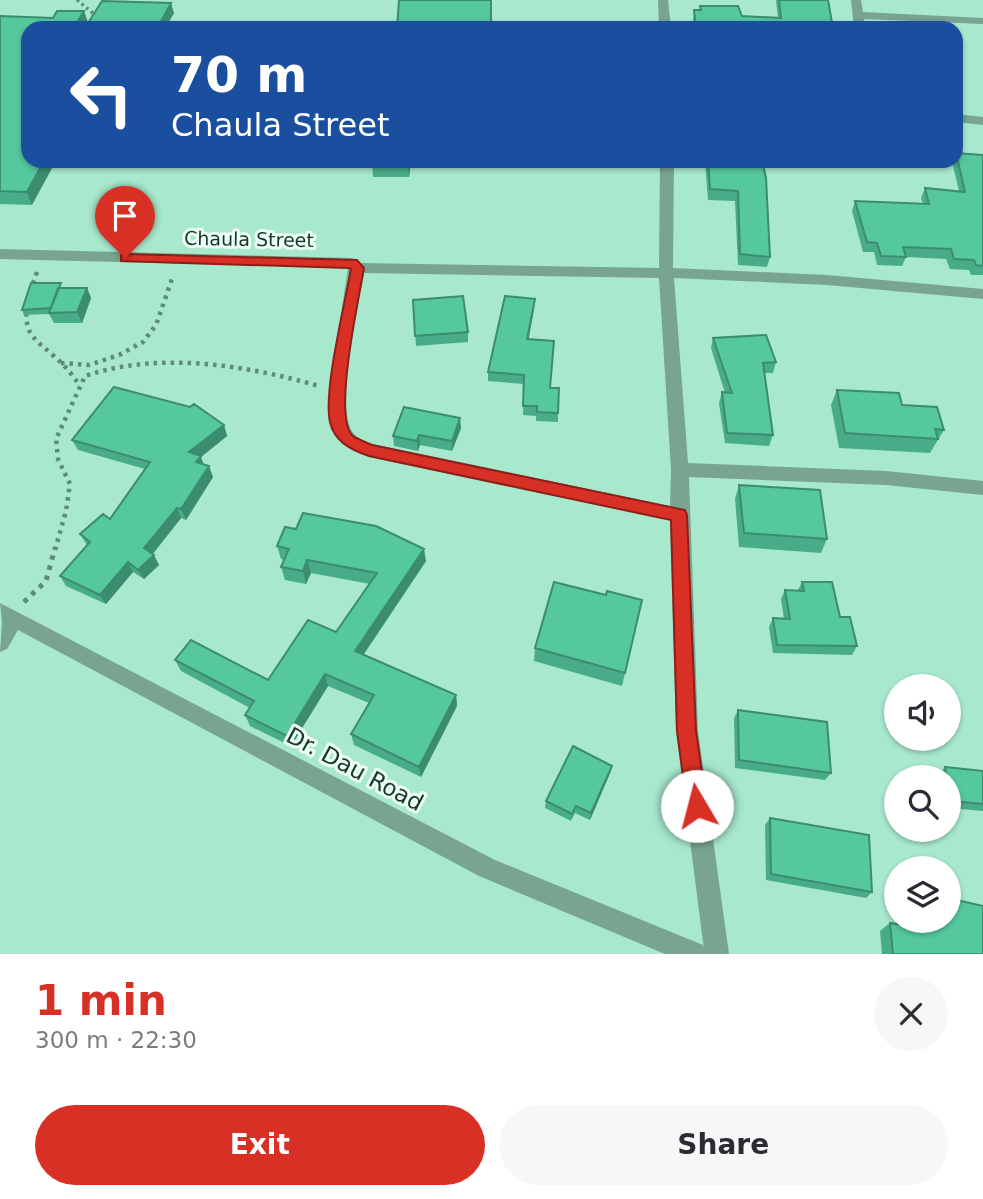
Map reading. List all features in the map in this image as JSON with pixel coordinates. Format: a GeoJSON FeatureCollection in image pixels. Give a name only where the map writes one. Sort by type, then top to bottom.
{"type":"FeatureCollection","features":[{"type":"Feature","properties":{"kind":"street"},"geometry":{"type":"LineString","coordinates":[[663,0],[664,21]]}},
{"type":"Feature","properties":{"kind":"street"},"geometry":{"type":"LineString","coordinates":[[856,0],[859,21]]}},
{"type":"Feature","properties":{"kind":"street"},"geometry":{"type":"LineString","coordinates":[[859,15],[983,20]]}},
{"type":"Feature","properties":{"kind":"street"},"geometry":{"type":"LineString","coordinates":[[963,119],[983,121]]}},
{"type":"Feature","properties":{"kind":"street"},"geometry":{"type":"LineString","coordinates":[[667,168],[666,273],[680,470],[679,515],[687,731],[717,954]]}},
{"type":"Feature","properties":{"kind":"street","name":"Chaula Street"},"geometry":{"type":"LineString","coordinates":[[0,254],[179,260],[342,261],[352,263],[358,268],[666,273],[908,286],[983,295]]}},
{"type":"Feature","properties":{"kind":"street"},"geometry":{"type":"LineString","coordinates":[[358,268],[338,392],[337,422],[347,440],[369,450],[679,515]]}},
{"type":"Feature","properties":{"kind":"street"},"geometry":{"type":"LineString","coordinates":[[680,470],[886,478],[983,488]]}},
{"type":"Feature","properties":{"kind":"street"},"geometry":{"type":"LineString","coordinates":[[0,643],[7,616]]}},
{"type":"Feature","properties":{"kind":"street","name":"Dr. Dau Road"},"geometry":{"type":"LineString","coordinates":[[7,616],[487,868],[694,954]]}},
{"type":"Feature","properties":{"kind":"path"},"geometry":{"type":"LineString","coordinates":[[77,0],[94,14]]}},
{"type":"Feature","properties":{"kind":"path"},"geometry":{"type":"LineString","coordinates":[[45,256],[22,300],[23,326],[36,346],[74,373],[80,386]]}},
{"type":"Feature","properties":{"kind":"path"},"geometry":{"type":"LineString","coordinates":[[61,363],[89,365],[119,355],[143,342],[156,325],[179,260]]}},
{"type":"Feature","properties":{"kind":"path"},"geometry":{"type":"LineString","coordinates":[[7,616],[46,581],[66,511],[70,484],[58,459],[56,439],[85,376],[111,367],[176,363],[299,379],[338,392]]}},
{"type":"Feature","properties":{"kind":"building"},"geometry":{"type":"Polygon","coordinates":[[[399,0],[491,0],[491,21],[398,21],[399,0]]]}},
{"type":"Feature","properties":{"kind":"building"},"geometry":{"type":"Polygon","coordinates":[[[779,0],[828,0],[832,21],[695,21],[694,10],[701,10],[700,6],[738,6],[742,16],[781,18],[779,0]]]}},
{"type":"Feature","properties":{"kind":"building"},"geometry":{"type":"Polygon","coordinates":[[[102,1],[171,3],[161,21],[89,21],[102,1]]]}},
{"type":"Feature","properties":{"kind":"building"},"geometry":{"type":"Polygon","coordinates":[[[57,11],[84,11],[78,21],[21,21],[21,168],[40,168],[27,192],[0,191],[0,16],[53,18],[57,11]]]}},
{"type":"Feature","properties":{"kind":"building"},"geometry":{"type":"Polygon","coordinates":[[[963,154],[983,155],[983,266],[976,265],[974,260],[954,259],[951,249],[903,247],[906,257],[881,256],[877,243],[867,242],[855,201],[929,204],[925,188],[965,192],[959,168],[963,168],[963,154]]]}},
{"type":"Feature","properties":{"kind":"building"},"geometry":{"type":"Polygon","coordinates":[[[708,168],[764,168],[770,257],[740,254],[738,191],[710,189],[708,168]]]}},
{"type":"Feature","properties":{"kind":"building"},"geometry":{"type":"Polygon","coordinates":[[[31,283],[61,283],[51,308],[22,310],[31,283]]]}},
{"type":"Feature","properties":{"kind":"building"},"geometry":{"type":"Polygon","coordinates":[[[58,288],[87,288],[77,312],[49,313],[58,288]]]}},
{"type":"Feature","properties":{"kind":"building"},"geometry":{"type":"Polygon","coordinates":[[[463,296],[468,332],[415,336],[413,300],[463,296]]]}},
{"type":"Feature","properties":{"kind":"building"},"geometry":{"type":"Polygon","coordinates":[[[505,296],[535,299],[527,339],[554,341],[550,388],[559,388],[558,413],[537,412],[537,406],[523,406],[524,375],[488,372],[505,296]]]}},
{"type":"Feature","properties":{"kind":"building"},"geometry":{"type":"Polygon","coordinates":[[[766,335],[776,362],[763,363],[773,435],[727,433],[722,392],[732,393],[713,338],[766,335]]]}},
{"type":"Feature","properties":{"kind":"building"},"geometry":{"type":"Polygon","coordinates":[[[114,387],[190,407],[194,404],[224,425],[189,452],[201,456],[196,462],[209,466],[181,509],[177,508],[144,548],[154,555],[138,570],[128,562],[100,595],[60,576],[90,542],[80,534],[103,514],[110,519],[150,462],[72,440],[114,387]]]}},
{"type":"Feature","properties":{"kind":"building"},"geometry":{"type":"Polygon","coordinates":[[[837,390],[899,393],[902,405],[937,407],[944,430],[935,429],[938,439],[845,433],[837,390]]]}},
{"type":"Feature","properties":{"kind":"building"},"geometry":{"type":"Polygon","coordinates":[[[404,407],[460,418],[452,441],[419,435],[417,441],[393,436],[404,407]]]}},
{"type":"Feature","properties":{"kind":"building"},"geometry":{"type":"Polygon","coordinates":[[[739,485],[820,490],[827,539],[744,533],[739,485]]]}},
{"type":"Feature","properties":{"kind":"building"},"geometry":{"type":"Polygon","coordinates":[[[303,513],[376,526],[424,549],[355,651],[456,695],[419,767],[351,734],[374,695],[325,674],[287,736],[245,715],[254,701],[175,660],[191,640],[268,680],[308,620],[336,632],[377,573],[307,560],[303,571],[281,567],[289,549],[277,546],[285,527],[296,529],[303,513]]]}},
{"type":"Feature","properties":{"kind":"building"},"geometry":{"type":"Polygon","coordinates":[[[554,582],[606,595],[607,591],[642,600],[625,673],[535,648],[554,582]]]}},
{"type":"Feature","properties":{"kind":"building"},"geometry":{"type":"Polygon","coordinates":[[[802,582],[832,582],[840,617],[850,617],[857,646],[777,645],[773,618],[790,619],[785,590],[804,591],[802,582]]]}},
{"type":"Feature","properties":{"kind":"building"},"geometry":{"type":"Polygon","coordinates":[[[738,710],[827,722],[831,773],[739,760],[738,710]]]}},
{"type":"Feature","properties":{"kind":"building"},"geometry":{"type":"Polygon","coordinates":[[[573,746],[612,766],[591,813],[576,806],[572,814],[546,801],[573,746]]]}},
{"type":"Feature","properties":{"kind":"building"},"geometry":{"type":"Polygon","coordinates":[[[961,769],[983,771],[983,804],[961,802],[961,769]]]}},
{"type":"Feature","properties":{"kind":"building"},"geometry":{"type":"Polygon","coordinates":[[[770,818],[869,835],[872,892],[771,874],[770,818]]]}},
{"type":"Feature","properties":{"kind":"building"},"geometry":{"type":"Polygon","coordinates":[[[961,901],[983,906],[983,954],[893,954],[891,933],[961,933],[961,901]]]}},
{"type":"Feature","properties":{"kind":"route"},"geometry":{"type":"LineString","coordinates":[[125,258],[352,263],[358,268],[338,382],[337,422],[347,440],[369,450],[679,515],[687,731],[697,806]]}}]}
